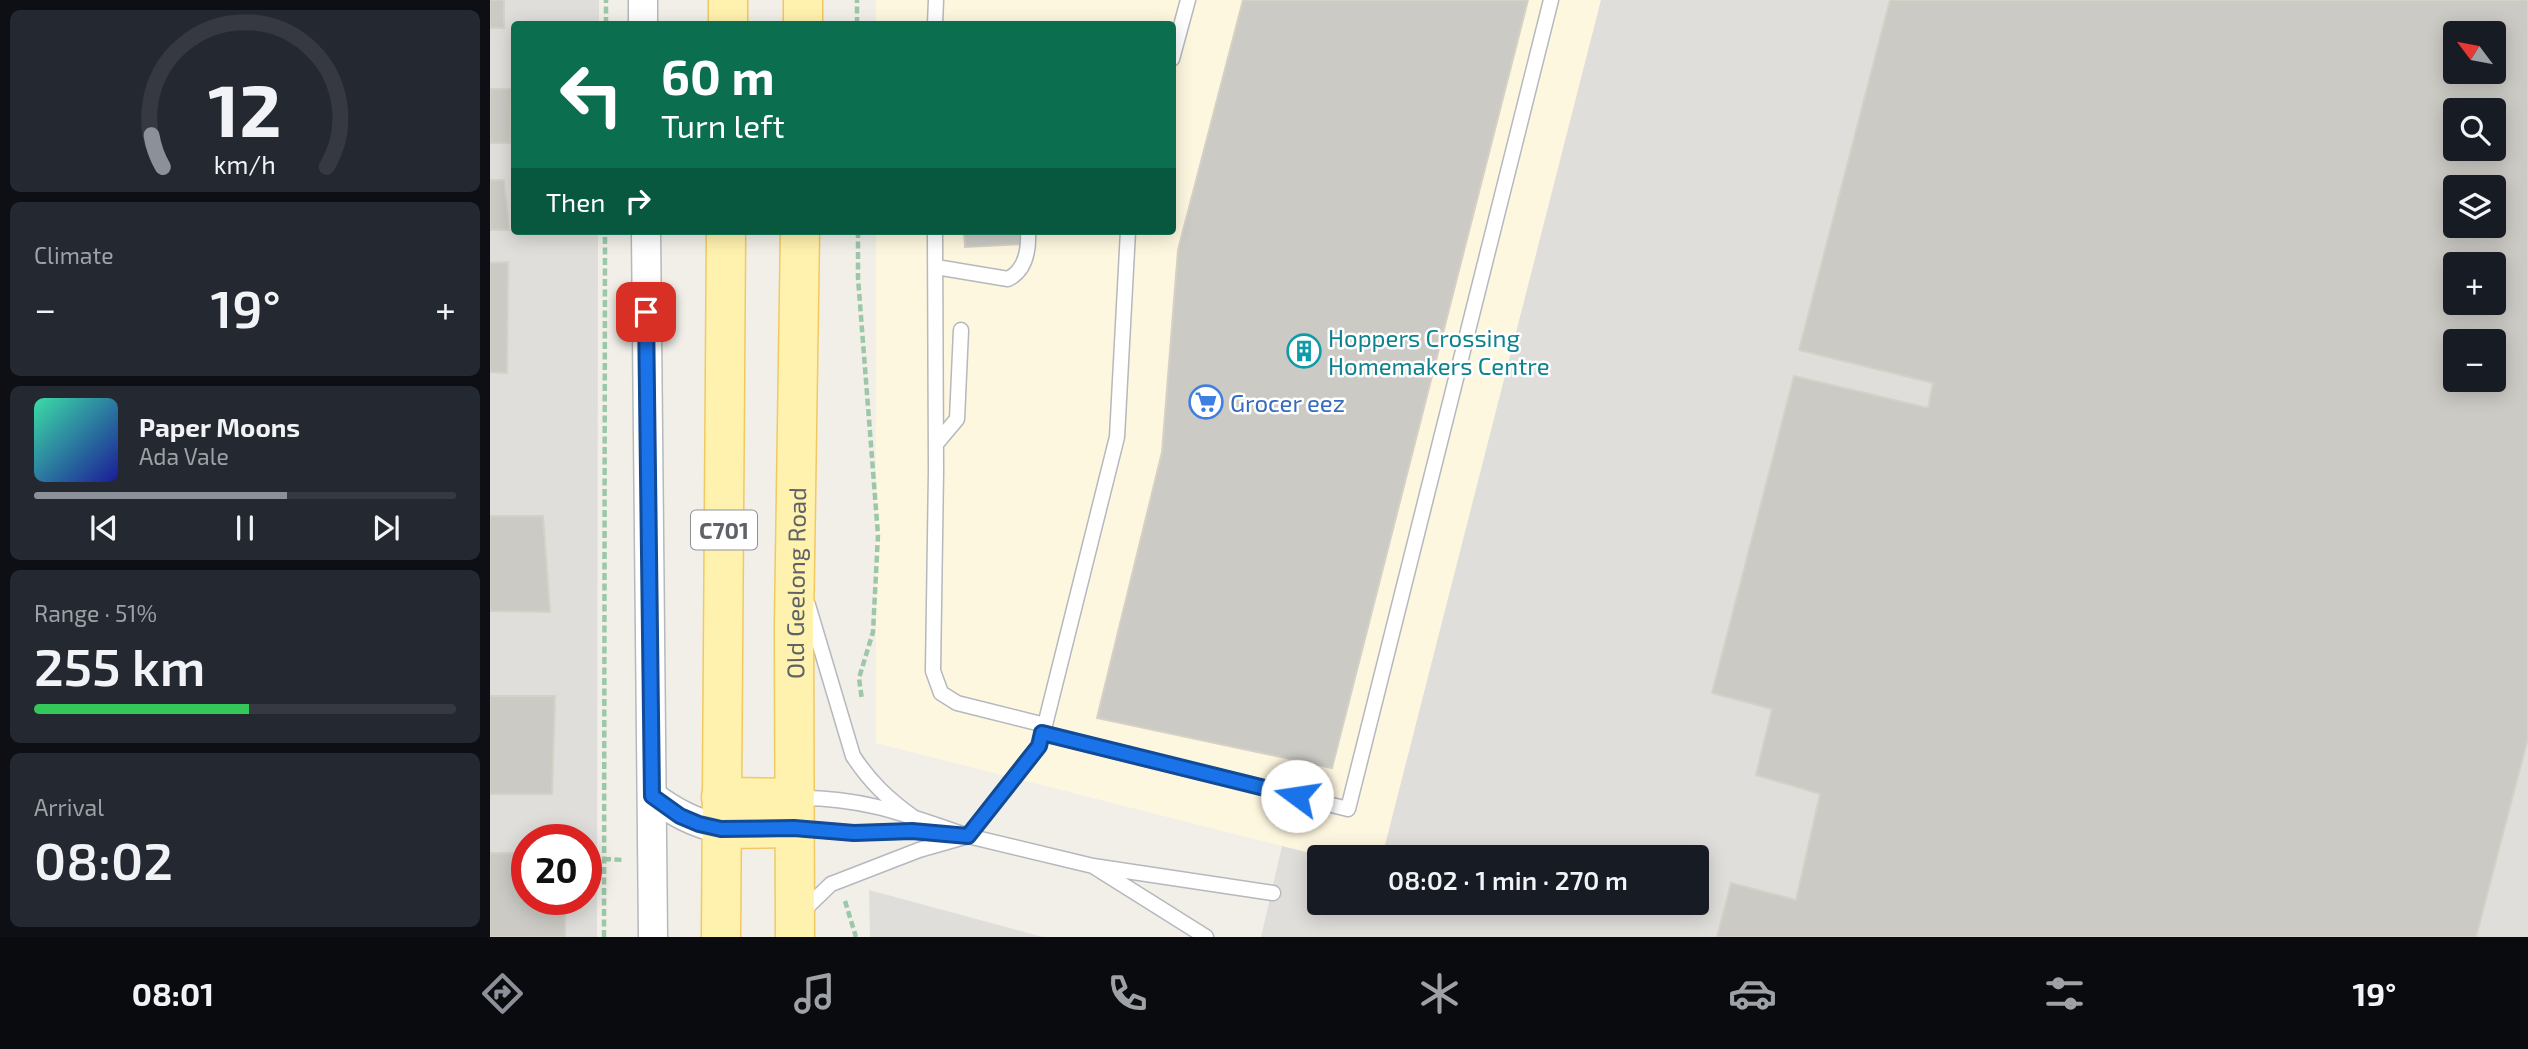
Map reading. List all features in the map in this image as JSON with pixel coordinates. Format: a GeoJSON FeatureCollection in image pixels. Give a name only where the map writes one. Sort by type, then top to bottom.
{"type":"FeatureCollection","features":[{"type":"Feature","properties":{"kind":"main road"},"geometry":{"type":"LineString","coordinates":[[728,0],[728,21]]}},
{"type":"Feature","properties":{"kind":"main road"},"geometry":{"type":"LineString","coordinates":[[803,0],[803,21]]}},
{"type":"Feature","properties":{"kind":"main road","name":"C701"},"geometry":{"type":"LineString","coordinates":[[721,937],[726,235]]}},
{"type":"Feature","properties":{"kind":"main road","name":"Old Geelong Road"},"geometry":{"type":"LineString","coordinates":[[795,928],[800,235]]}},
{"type":"Feature","properties":{"kind":"main road"},"geometry":{"type":"LineString","coordinates":[[721,813],[794,813]]}},
{"type":"Feature","properties":{"kind":"street"},"geometry":{"type":"LineString","coordinates":[[643,0],[643,21]]}},
{"type":"Feature","properties":{"kind":"street"},"geometry":{"type":"LineString","coordinates":[[646,235],[653,937]]}},
{"type":"Feature","properties":{"kind":"street"},"geometry":{"type":"LineString","coordinates":[[652,796],[680,816],[699,824],[721,813]]}},
{"type":"Feature","properties":{"kind":"lane"},"geometry":{"type":"LineString","coordinates":[[935,21],[936,0]]}},
{"type":"Feature","properties":{"kind":"lane"},"geometry":{"type":"LineString","coordinates":[[1176,44],[1188,0]]}},
{"type":"Feature","properties":{"kind":"lane"},"geometry":{"type":"LineString","coordinates":[[935,235],[933,671],[941,693],[957,703],[1043,729],[1348,809],[1551,0]]}},
{"type":"Feature","properties":{"kind":"lane"},"geometry":{"type":"LineString","coordinates":[[936,267],[1008,279],[1017,275],[1023,264],[1028,235]]}},
{"type":"Feature","properties":{"kind":"lane"},"geometry":{"type":"LineString","coordinates":[[795,928],[813,900],[839,881],[919,850],[968,836],[1039,746],[1117,437],[1128,235]]}},
{"type":"Feature","properties":{"kind":"lane"},"geometry":{"type":"LineString","coordinates":[[936,444],[957,419],[961,330]]}},
{"type":"Feature","properties":{"kind":"lane"},"geometry":{"type":"LineString","coordinates":[[796,564],[853,756],[867,778],[887,798],[913,817]]}},
{"type":"Feature","properties":{"kind":"lane"},"geometry":{"type":"LineString","coordinates":[[794,813],[829,798],[867,803],[968,836],[1093,866],[1273,892]]}},
{"type":"Feature","properties":{"kind":"lane"},"geometry":{"type":"LineString","coordinates":[[794,813],[854,833],[912,831],[968,836]]}},
{"type":"Feature","properties":{"kind":"lane"},"geometry":{"type":"LineString","coordinates":[[1093,866],[1206,937]]}},
{"type":"Feature","properties":{"kind":"path"},"geometry":{"type":"LineString","coordinates":[[606,0],[606,21]]}},
{"type":"Feature","properties":{"kind":"path"},"geometry":{"type":"LineString","coordinates":[[857,0],[857,21]]}},
{"type":"Feature","properties":{"kind":"path"},"geometry":{"type":"LineString","coordinates":[[604,937],[605,235]]}},
{"type":"Feature","properties":{"kind":"path"},"geometry":{"type":"LineString","coordinates":[[848,741],[864,719],[859,678],[873,632],[878,535],[858,278],[858,235]]}},
{"type":"Feature","properties":{"kind":"path"},"geometry":{"type":"LineString","coordinates":[[839,881],[856,937]]}},
{"type":"Feature","properties":{"kind":"shaded area"},"geometry":{"type":"Polygon","coordinates":[[[490,0],[599,0],[599,21],[511,21],[511,235],[598,235],[597,824],[511,824],[511,915],[597,915],[597,937],[490,937],[490,0]]]}},
{"type":"Feature","properties":{"kind":"shaded area","name":"Hoppers Crossing Homemakers Centre"},"geometry":{"type":"Polygon","coordinates":[[[876,0],[1601,0],[1385,845],[1307,845],[1307,852],[876,743],[876,235],[1176,235],[1176,21],[876,21],[876,0]]]}},
{"type":"Feature","properties":{"kind":"shaded area"},"geometry":{"type":"Polygon","coordinates":[[[1601,0],[2528,0],[2528,937],[1261,937],[1282,846],[1307,852],[1307,915],[1709,915],[1709,845],[1385,845],[1601,0]]]}},
{"type":"Feature","properties":{"kind":"shaded area"},"geometry":{"type":"Polygon","coordinates":[[[869,890],[1043,937],[870,937],[869,890]]]}},
{"type":"Feature","properties":{"kind":"building"},"geometry":{"type":"Polygon","coordinates":[[[490,0],[504,0],[504,28],[490,28],[490,0]]]}},
{"type":"Feature","properties":{"kind":"building","name":"Hoppers Crossing Homemakers Centre"},"geometry":{"type":"Polygon","coordinates":[[[1243,0],[1528,0],[1332,768],[1097,718],[1162,452],[1178,250],[1243,0]]]}},
{"type":"Feature","properties":{"kind":"building"},"geometry":{"type":"Polygon","coordinates":[[[1890,0],[2528,0],[2528,738],[2476,937],[1717,937],[1731,883],[1796,900],[1820,794],[1756,775],[1772,709],[1712,693],[1794,376],[1928,408],[1933,383],[1799,350],[1890,0]]]}},
{"type":"Feature","properties":{"kind":"building"},"geometry":{"type":"Polygon","coordinates":[[[490,89],[511,89],[510,143],[490,143],[490,89]]]}},
{"type":"Feature","properties":{"kind":"building"},"geometry":{"type":"Polygon","coordinates":[[[490,180],[504,180],[509,230],[490,230],[490,180]]]}},
{"type":"Feature","properties":{"kind":"building"},"geometry":{"type":"Polygon","coordinates":[[[964,235],[1024,235],[1024,244],[965,247],[964,235]]]}},
{"type":"Feature","properties":{"kind":"building"},"geometry":{"type":"Polygon","coordinates":[[[508,262],[507,373],[490,372],[490,263],[508,262]]]}},
{"type":"Feature","properties":{"kind":"building"},"geometry":{"type":"Polygon","coordinates":[[[490,516],[543,516],[550,612],[490,611],[490,516]]]}},
{"type":"Feature","properties":{"kind":"building"},"geometry":{"type":"Polygon","coordinates":[[[490,696],[555,696],[552,794],[490,794],[490,696]]]}},
{"type":"Feature","properties":{"kind":"building"},"geometry":{"type":"Polygon","coordinates":[[[490,853],[511,853],[511,915],[565,915],[565,937],[490,937],[490,853]]]}},
{"type":"Feature","properties":{"kind":"place","name":"Hoppers Crossing Homemakers Centre"},"geometry":{"type":"Point","coordinates":[1304,351]}},
{"type":"Feature","properties":{"kind":"place","name":"Grocer eez"},"geometry":{"type":"Point","coordinates":[1206,402]}},
{"type":"Feature","properties":{"kind":"route"},"geometry":{"type":"LineString","coordinates":[[646,312],[652,796],[680,816],[721,829],[794,828],[854,833],[912,831],[968,836],[1039,746],[1042,733],[1297,796]]}}]}
